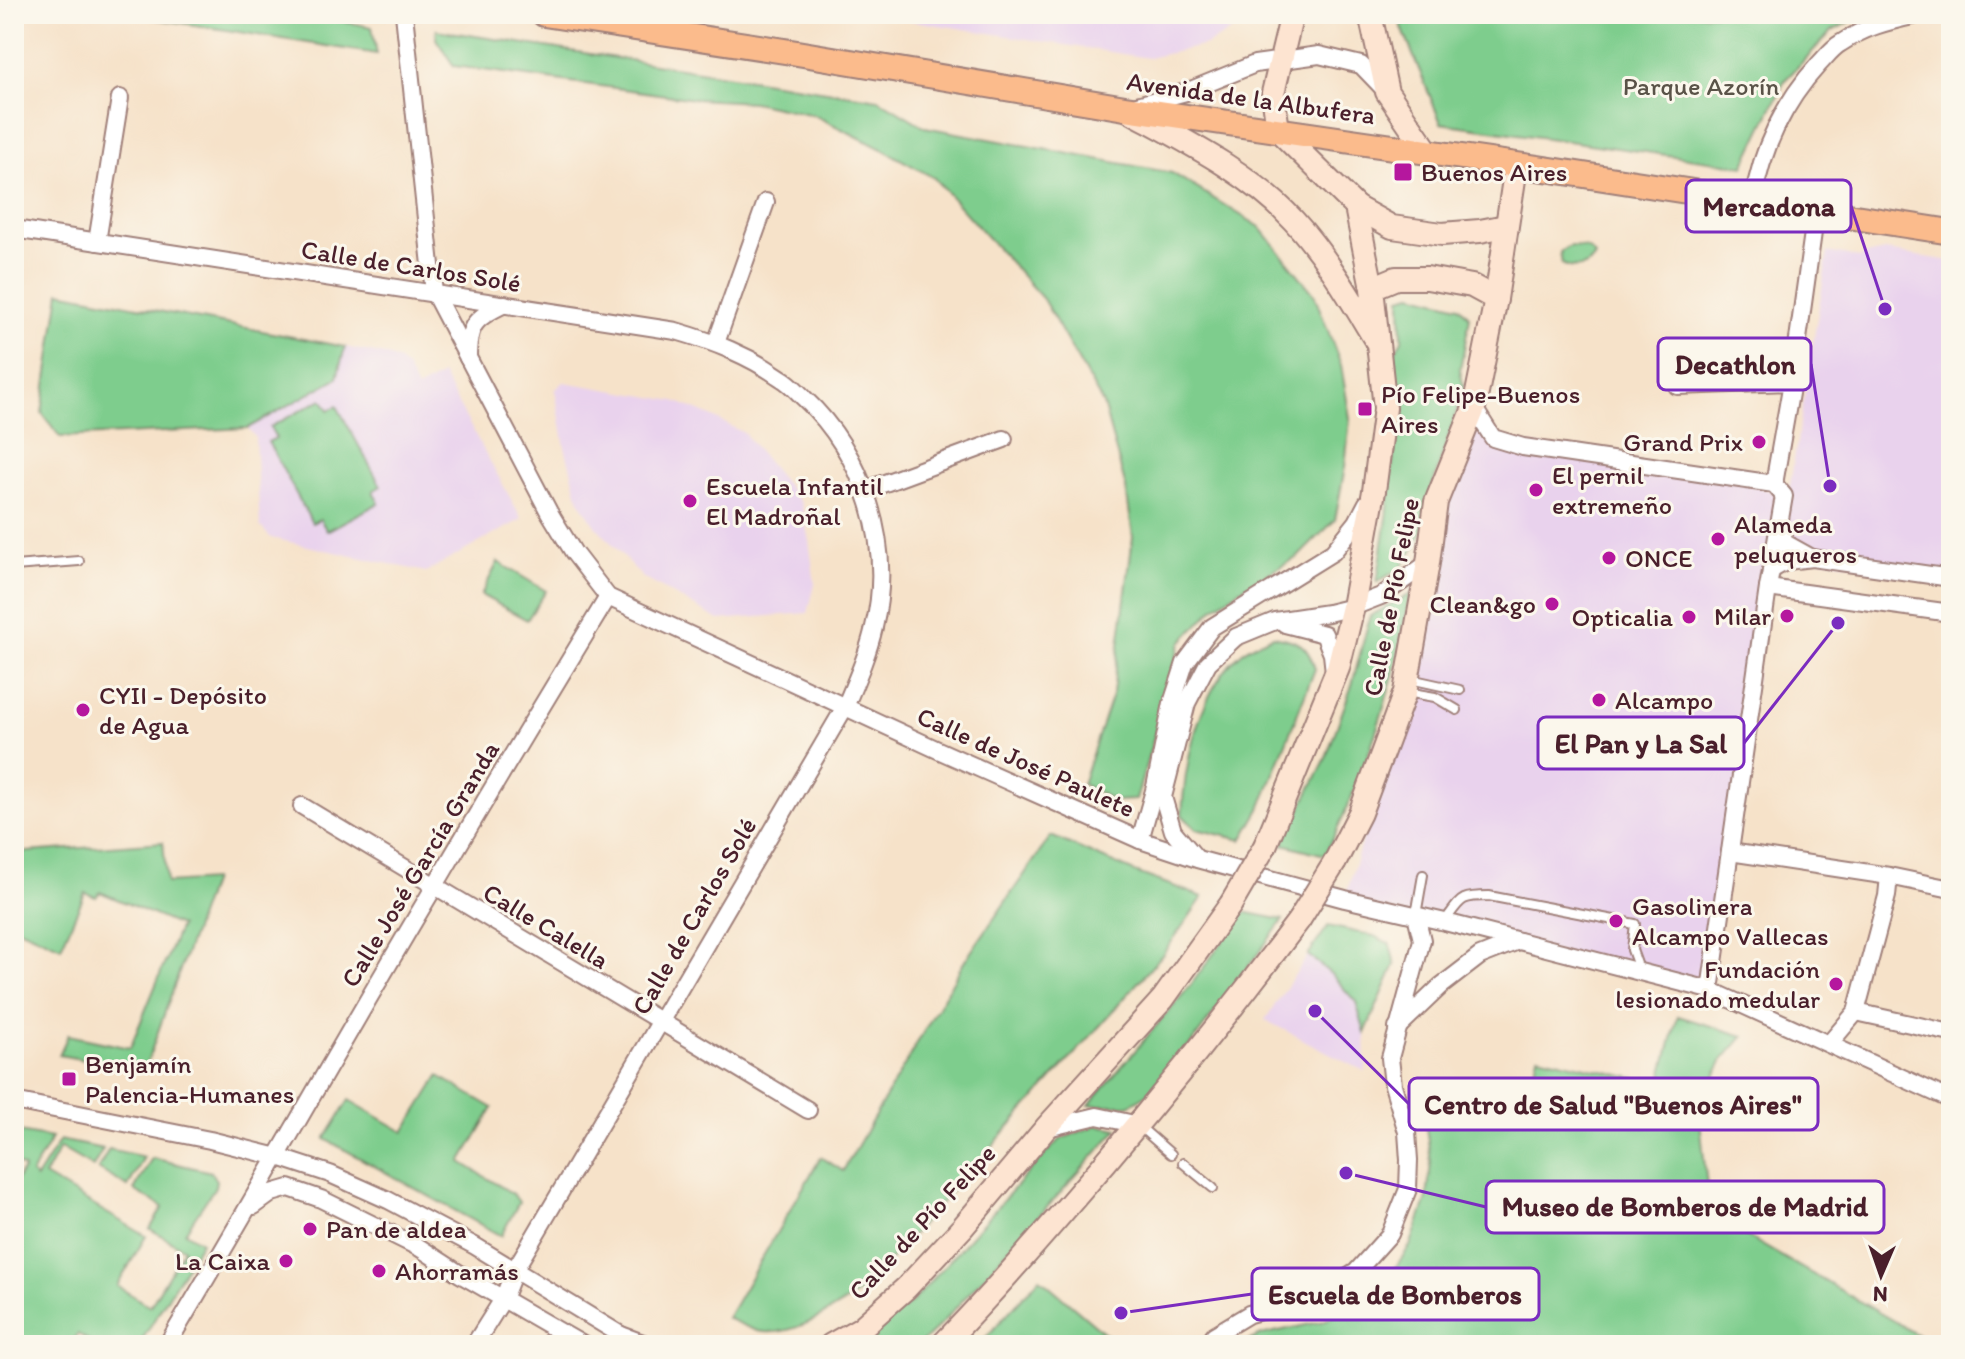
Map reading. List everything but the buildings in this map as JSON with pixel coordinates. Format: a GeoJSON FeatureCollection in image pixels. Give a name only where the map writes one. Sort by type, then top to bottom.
{"type":"FeatureCollection","features":[{"type":"Feature","properties":{"kind":"main road","name":"Avenida de la Albufera"},"geometry":{"type":"LineString","coordinates":[[544,14],[664,24],[806,55],[1125,108],[1951,232]]}},
{"type":"Feature","properties":{"kind":"street","name":"Calle de José Paulete"},"geometry":{"type":"LineString","coordinates":[[404,14],[434,293],[549,512],[574,553],[608,597],[1140,840],[1197,859],[1345,899],[1710,990],[1951,1100]]}},
{"type":"Feature","properties":{"kind":"street"},"geometry":{"type":"LineString","coordinates":[[1292,14],[1273,93],[1278,130],[1312,166],[1356,207],[1392,227],[1442,234],[1506,226]]}},
{"type":"Feature","properties":{"kind":"street"},"geometry":{"type":"LineString","coordinates":[[1370,14],[1387,92]]}},
{"type":"Feature","properties":{"kind":"street"},"geometry":{"type":"LineString","coordinates":[[1753,201],[1757,174],[1775,128],[1803,81],[1838,44],[1876,24],[1921,14]]}},
{"type":"Feature","properties":{"kind":"street"},"geometry":{"type":"LineString","coordinates":[[1125,108],[1186,92],[1255,64],[1319,55],[1361,65],[1387,92],[1428,152]]}},
{"type":"Feature","properties":{"kind":"street"},"geometry":{"type":"LineString","coordinates":[[97,242],[120,98]]}},
{"type":"Feature","properties":{"kind":"street","name":"Calle de Pío Felipe"},"geometry":{"type":"LineString","coordinates":[[1125,108],[1243,175],[1294,220],[1327,262],[1379,345]]}},
{"type":"Feature","properties":{"kind":"street","name":"Calle de Pío Felipe"},"geometry":{"type":"LineString","coordinates":[[942,1345],[1139,1125],[1246,991],[1299,920],[1335,862],[1360,813],[1406,685],[1436,502],[1474,408],[1496,299],[1516,166]]}},
{"type":"Feature","properties":{"kind":"street"},"geometry":{"type":"LineString","coordinates":[[716,343],[766,202]]}},
{"type":"Feature","properties":{"kind":"street","name":"Calle de Pío Felipe"},"geometry":{"type":"LineString","coordinates":[[831,1345],[861,1328],[906,1288],[1163,999],[1231,904],[1265,846],[1338,668],[1353,607],[1374,491],[1385,408],[1372,288],[1356,207]]}},
{"type":"Feature","properties":{"kind":"street"},"geometry":{"type":"LineString","coordinates":[[1774,484],[1816,211]]}},
{"type":"Feature","properties":{"kind":"street","name":"Calle de Carlos Solé"},"geometry":{"type":"LineString","coordinates":[[14,229],[676,331],[716,343],[744,354],[784,379],[819,411],[845,448],[866,490],[879,554],[880,584],[875,626],[845,707],[515,1269],[503,1299],[474,1345]]}},
{"type":"Feature","properties":{"kind":"street"},"geometry":{"type":"LineString","coordinates":[[1372,288],[1396,278],[1427,278],[1472,286],[1496,299]]}},
{"type":"Feature","properties":{"kind":"street"},"geometry":{"type":"LineString","coordinates":[[468,359],[468,337],[472,327],[487,313],[505,304]]}},
{"type":"Feature","properties":{"kind":"street"},"geometry":{"type":"LineString","coordinates":[[1677,386],[1792,382]]}},
{"type":"Feature","properties":{"kind":"street"},"geometry":{"type":"LineString","coordinates":[[1474,408],[1493,438],[1523,447],[1774,484],[1784,496],[1710,990]]}},
{"type":"Feature","properties":{"kind":"street"},"geometry":{"type":"LineString","coordinates":[[866,490],[1004,439]]}},
{"type":"Feature","properties":{"kind":"street"},"geometry":{"type":"LineString","coordinates":[[1140,840],[1155,787],[1172,703],[1185,663],[1212,627],[1333,552],[1357,522],[1374,491]]}},
{"type":"Feature","properties":{"kind":"street"},"geometry":{"type":"LineString","coordinates":[[1779,522],[1785,543],[1812,558]]}},
{"type":"Feature","properties":{"kind":"street"},"geometry":{"type":"LineString","coordinates":[[1771,570],[1787,561],[1812,558],[1951,578]]}},
{"type":"Feature","properties":{"kind":"street"},"geometry":{"type":"LineString","coordinates":[[1197,859],[1173,831],[1163,797],[1187,703],[1208,663],[1236,637],[1275,621],[1353,607],[1381,596],[1428,563]]}},
{"type":"Feature","properties":{"kind":"street"},"geometry":{"type":"LineString","coordinates":[[1768,588],[1951,613]]}},
{"type":"Feature","properties":{"kind":"street","name":"Calle José García Granda"},"geometry":{"type":"LineString","coordinates":[[167,1345],[434,887],[608,597]]}},
{"type":"Feature","properties":{"kind":"street"},"geometry":{"type":"LineString","coordinates":[[1275,621],[1324,634],[1332,654],[1334,678]]}},
{"type":"Feature","properties":{"kind":"street","name":"Calle Calella"},"geometry":{"type":"LineString","coordinates":[[302,806],[808,1110]]}},
{"type":"Feature","properties":{"kind":"street"},"geometry":{"type":"LineString","coordinates":[[1730,852],[1889,876],[1951,889]]}},
{"type":"Feature","properties":{"kind":"street"},"geometry":{"type":"LineString","coordinates":[[1829,1044],[1856,1012],[1887,896],[1889,876]]}},
{"type":"Feature","properties":{"kind":"street"},"geometry":{"type":"LineString","coordinates":[[1207,1345],[1214,1335],[1249,1314],[1319,1295],[1356,1272],[1390,1234],[1408,1189],[1409,1160],[1407,1132],[1393,1085],[1390,1058],[1422,940],[1416,915]]}},
{"type":"Feature","properties":{"kind":"street"},"geometry":{"type":"LineString","coordinates":[[1396,1030],[1441,986],[1480,956],[1518,941]]}},
{"type":"Feature","properties":{"kind":"street"},"geometry":{"type":"LineString","coordinates":[[1856,1012],[1951,1033]]}},
{"type":"Feature","properties":{"kind":"street"},"geometry":{"type":"LineString","coordinates":[[14,1101],[210,1140],[330,1174],[388,1200],[515,1269],[625,1340],[648,1345]]}},
{"type":"Feature","properties":{"kind":"street"},"geometry":{"type":"LineString","coordinates":[[1046,1128],[1097,1116],[1139,1125]]}},
{"type":"Feature","properties":{"kind":"street"},"geometry":{"type":"LineString","coordinates":[[278,1157],[280,1176],[289,1188],[321,1199],[420,1248],[583,1345]]}},
{"type":"Feature","properties":{"kind":"street"},"geometry":{"type":"LineString","coordinates":[[246,1212],[272,1193],[289,1188]]}},
{"type":"Feature","properties":{"kind":"lane"},"geometry":{"type":"LineString","coordinates":[[14,566],[79,561]]}},
{"type":"Feature","properties":{"kind":"lane"},"geometry":{"type":"LineString","coordinates":[[1406,685],[1460,690]]}},
{"type":"Feature","properties":{"kind":"lane"},"geometry":{"type":"LineString","coordinates":[[1406,685],[1457,710]]}},
{"type":"Feature","properties":{"kind":"lane"},"geometry":{"type":"LineString","coordinates":[[1416,915],[1423,875]]}},
{"type":"Feature","properties":{"kind":"lane"},"geometry":{"type":"LineString","coordinates":[[1445,922],[1457,904],[1467,896],[1489,896],[1635,924],[1632,950],[1640,972]]}},
{"type":"Feature","properties":{"kind":"lane"},"geometry":{"type":"LineString","coordinates":[[1139,1125],[1171,1154]]}},
{"type":"Feature","properties":{"kind":"lane"},"geometry":{"type":"LineString","coordinates":[[1183,1163],[1213,1188]]}},
{"type":"Feature","properties":{"kind":"shaded area"},"geometry":{"type":"Polygon","coordinates":[[[869,14],[1254,14],[1251,20],[1206,45],[1148,58],[869,14]]]}},
{"type":"Feature","properties":{"kind":"shaded area"},"geometry":{"type":"Polygon","coordinates":[[[1885,251],[1951,261],[1951,578],[1812,558],[1771,570],[1710,990],[1345,899],[1405,692],[1428,563],[1474,408],[1493,438],[1729,478],[1784,495],[1790,485],[1828,252],[1859,258],[1885,251]]]}},
{"type":"Feature","properties":{"kind":"shaded area"},"geometry":{"type":"Polygon","coordinates":[[[345,347],[399,361],[407,369],[417,389],[442,375],[522,519],[426,572],[271,538],[260,526],[255,437],[248,428],[337,378],[345,347]]]}},
{"type":"Feature","properties":{"kind":"shaded area","name":"Escuela Infantil El Madroñal"},"geometry":{"type":"Polygon","coordinates":[[[564,382],[675,401],[744,433],[801,503],[815,584],[808,613],[719,620],[642,577],[596,526],[579,500],[555,390],[564,382]]]}},
{"type":"Feature","properties":{"kind":"shaded area"},"geometry":{"type":"Polygon","coordinates":[[[1308,955],[1332,975],[1356,1002],[1365,1033],[1366,1072],[1265,1020],[1308,955]]]}},
{"type":"Feature","properties":{"kind":"green space"},"geometry":{"type":"Polygon","coordinates":[[[125,14],[308,14],[372,27],[377,54],[125,14]]]}},
{"type":"Feature","properties":{"kind":"green space","name":"Parque Azorín"},"geometry":{"type":"Polygon","coordinates":[[[1438,14],[1865,14],[1832,31],[1785,80],[1744,166],[1441,123],[1398,18],[1438,14]]]}},
{"type":"Feature","properties":{"kind":"green space"},"geometry":{"type":"Polygon","coordinates":[[[437,30],[878,99],[925,127],[1172,173],[1260,227],[1314,294],[1341,365],[1350,418],[1335,520],[1298,557],[1215,607],[1181,642],[1136,800],[1115,801],[1082,784],[1113,692],[1133,537],[1126,488],[1103,404],[1043,299],[934,178],[814,115],[753,102],[695,99],[454,66],[436,39],[437,30]]]}},
{"type":"Feature","properties":{"kind":"green space"},"geometry":{"type":"Polygon","coordinates":[[[1570,246],[1587,249],[1595,256],[1585,266],[1566,266],[1562,264],[1560,252],[1570,246]]]}},
{"type":"Feature","properties":{"kind":"green space"},"geometry":{"type":"Polygon","coordinates":[[[60,292],[345,347],[337,378],[248,428],[60,437],[42,413],[60,292]]]}},
{"type":"Feature","properties":{"kind":"green space"},"geometry":{"type":"Polygon","coordinates":[[[1412,294],[1459,306],[1470,317],[1460,370],[1464,388],[1429,497],[1422,532],[1401,568],[1377,582],[1396,430],[1395,351],[1402,340],[1401,297],[1412,294]]]}},
{"type":"Feature","properties":{"kind":"green space"},"geometry":{"type":"Polygon","coordinates":[[[322,399],[329,410],[337,406],[381,486],[373,491],[379,503],[327,531],[320,519],[312,523],[268,442],[276,438],[270,427],[322,399]]]}},
{"type":"Feature","properties":{"kind":"green space"},"geometry":{"type":"Polygon","coordinates":[[[498,562],[546,591],[527,620],[481,595],[498,562]]]}},
{"type":"Feature","properties":{"kind":"green space"},"geometry":{"type":"Polygon","coordinates":[[[1411,594],[1377,729],[1325,855],[1283,844],[1325,760],[1352,685],[1370,616],[1411,594]]]}},
{"type":"Feature","properties":{"kind":"green space"},"geometry":{"type":"Polygon","coordinates":[[[1273,636],[1305,648],[1315,669],[1260,809],[1242,840],[1196,829],[1182,815],[1197,725],[1216,684],[1229,665],[1248,648],[1273,636]]]}},
{"type":"Feature","properties":{"kind":"green space"},"geometry":{"type":"Polygon","coordinates":[[[1051,836],[1203,897],[1163,954],[862,1291],[826,1314],[785,1331],[757,1331],[727,1318],[821,1157],[843,1171],[964,962],[1051,836]]]}},
{"type":"Feature","properties":{"kind":"green space"},"geometry":{"type":"Polygon","coordinates":[[[163,842],[167,883],[212,880],[144,1071],[59,1055],[68,1035],[130,1048],[180,926],[100,892],[96,897],[85,893],[61,947],[14,926],[14,853],[163,842]]]}},
{"type":"Feature","properties":{"kind":"green space"},"geometry":{"type":"Polygon","coordinates":[[[1244,912],[1283,920],[1194,1040],[1148,1094],[1129,1105],[1089,1105],[1190,986],[1244,912]]]}},
{"type":"Feature","properties":{"kind":"green space"},"geometry":{"type":"Polygon","coordinates":[[[1328,926],[1374,936],[1390,944],[1395,965],[1365,1033],[1356,1002],[1332,975],[1308,955],[1328,926]]]}},
{"type":"Feature","properties":{"kind":"green space"},"geometry":{"type":"Polygon","coordinates":[[[1678,1016],[1744,1036],[1722,1061],[1699,1111],[1710,1215],[1935,1345],[1240,1345],[1261,1335],[1324,1321],[1388,1278],[1410,1246],[1427,1199],[1431,1162],[1422,1100],[1471,1117],[1499,1086],[1534,1073],[1538,1056],[1660,1084],[1678,1016]]]}},
{"type":"Feature","properties":{"kind":"green space"},"geometry":{"type":"Polygon","coordinates":[[[439,1076],[493,1108],[461,1162],[513,1194],[519,1202],[501,1236],[325,1139],[349,1100],[404,1132],[439,1076]]]}},
{"type":"Feature","properties":{"kind":"green space"},"geometry":{"type":"Polygon","coordinates":[[[1097,1125],[1118,1129],[919,1345],[859,1345],[914,1300],[1061,1139],[1097,1125]]]}},
{"type":"Feature","properties":{"kind":"green space"},"geometry":{"type":"Polygon","coordinates":[[[14,1131],[52,1138],[31,1174],[36,1178],[60,1140],[103,1149],[93,1167],[60,1148],[44,1176],[146,1236],[117,1286],[150,1306],[184,1249],[150,1229],[163,1207],[134,1190],[152,1158],[211,1172],[216,1180],[215,1187],[185,1232],[201,1242],[139,1345],[96,1345],[78,1334],[71,1345],[14,1345],[14,1184],[24,1168],[14,1162],[14,1131]]]}},
{"type":"Feature","properties":{"kind":"green space"},"geometry":{"type":"Polygon","coordinates":[[[109,1149],[144,1157],[128,1187],[98,1169],[109,1149]]]}},
{"type":"Feature","properties":{"kind":"green space"},"geometry":{"type":"Polygon","coordinates":[[[1040,1278],[1119,1345],[979,1345],[1040,1278]]]}},
{"type":"Feature","properties":{"kind":"place","name":"Buenos Aires"},"geometry":{"type":"Point","coordinates":[1403,172]}},
{"type":"Feature","properties":{"kind":"place","name":"Mercadona"},"geometry":{"type":"Point","coordinates":[1885,309]}},
{"type":"Feature","properties":{"kind":"place","name":"Pío Felipe-Buenos Aires"},"geometry":{"type":"Point","coordinates":[1365,409]}},
{"type":"Feature","properties":{"kind":"place","name":"Grand Prix"},"geometry":{"type":"Point","coordinates":[1759,442]}},
{"type":"Feature","properties":{"kind":"place","name":"Decathlon"},"geometry":{"type":"Point","coordinates":[1830,486]}},
{"type":"Feature","properties":{"kind":"place","name":"El pernil extremeño"},"geometry":{"type":"Point","coordinates":[1536,490]}},
{"type":"Feature","properties":{"kind":"place","name":"Escuela Infantil El Madroñal"},"geometry":{"type":"Point","coordinates":[690,501]}},
{"type":"Feature","properties":{"kind":"place","name":"Alameda peluqueros"},"geometry":{"type":"Point","coordinates":[1718,539]}},
{"type":"Feature","properties":{"kind":"place","name":"ONCE"},"geometry":{"type":"Point","coordinates":[1609,558]}},
{"type":"Feature","properties":{"kind":"place","name":"Clean&go"},"geometry":{"type":"Point","coordinates":[1552,604]}},
{"type":"Feature","properties":{"kind":"place","name":"Milar"},"geometry":{"type":"Point","coordinates":[1787,616]}},
{"type":"Feature","properties":{"kind":"place","name":"Opticalia"},"geometry":{"type":"Point","coordinates":[1689,617]}},
{"type":"Feature","properties":{"kind":"place","name":"El Pan y La Sal"},"geometry":{"type":"Point","coordinates":[1838,623]}},
{"type":"Feature","properties":{"kind":"place","name":"Alcampo"},"geometry":{"type":"Point","coordinates":[1599,700]}},
{"type":"Feature","properties":{"kind":"place","name":"CYII - Depósito de Agua"},"geometry":{"type":"Point","coordinates":[83,710]}},
{"type":"Feature","properties":{"kind":"place","name":"Gasolinera Alcampo Vallecas"},"geometry":{"type":"Point","coordinates":[1616,921]}},
{"type":"Feature","properties":{"kind":"place","name":"Fundación lesionado medular"},"geometry":{"type":"Point","coordinates":[1836,984]}},
{"type":"Feature","properties":{"kind":"place","name":"Centro de Salud \"Buenos Aires\""},"geometry":{"type":"Point","coordinates":[1315,1011]}},
{"type":"Feature","properties":{"kind":"place","name":"Benjamín Palencia-Humanes"},"geometry":{"type":"Point","coordinates":[69,1079]}},
{"type":"Feature","properties":{"kind":"place","name":"Museo de Bomberos de Madrid"},"geometry":{"type":"Point","coordinates":[1346,1173]}},
{"type":"Feature","properties":{"kind":"place","name":"Pan de aldea"},"geometry":{"type":"Point","coordinates":[310,1229]}},
{"type":"Feature","properties":{"kind":"place","name":"La Caixa"},"geometry":{"type":"Point","coordinates":[286,1261]}},
{"type":"Feature","properties":{"kind":"place","name":"Ahorramás"},"geometry":{"type":"Point","coordinates":[379,1271]}},
{"type":"Feature","properties":{"kind":"place","name":"Escuela de Bomberos"},"geometry":{"type":"Point","coordinates":[1121,1313]}}]}
